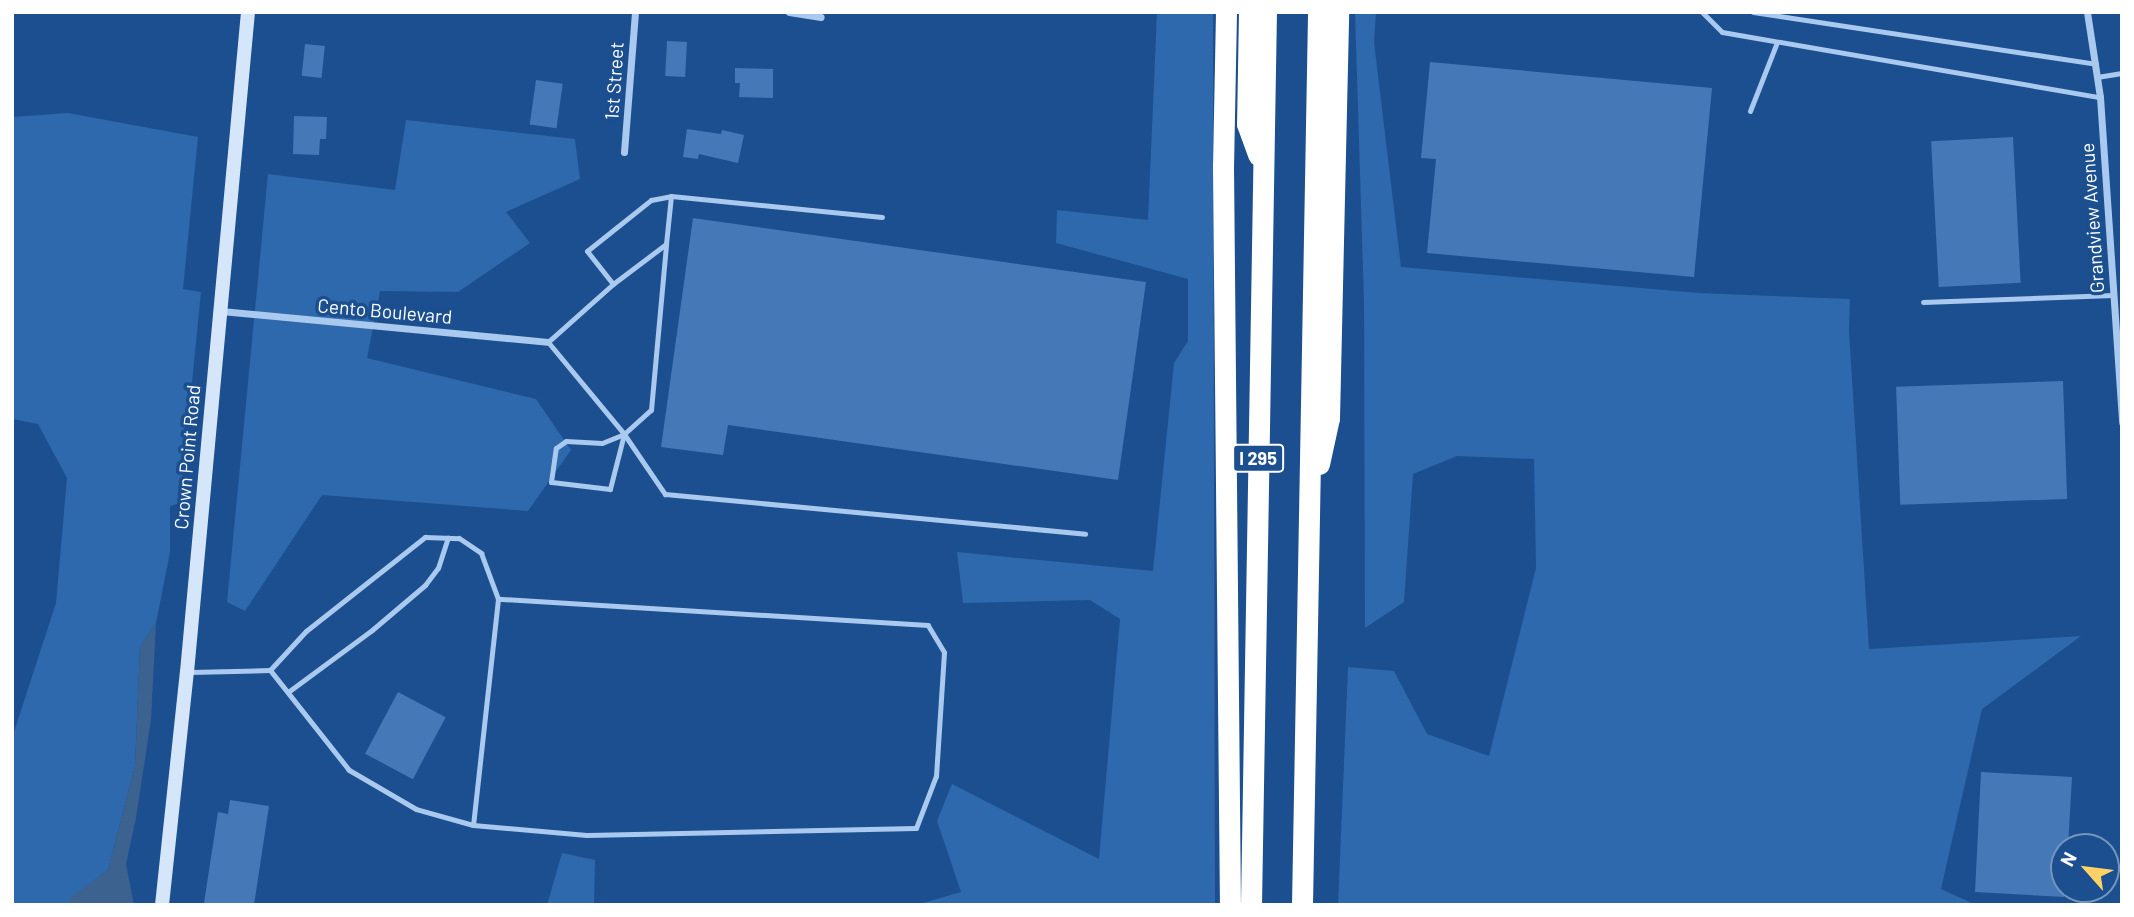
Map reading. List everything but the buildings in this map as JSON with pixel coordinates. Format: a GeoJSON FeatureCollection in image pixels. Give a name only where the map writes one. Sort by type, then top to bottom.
{"type":"FeatureCollection","features":[{"type":"Feature","properties":{"kind":"highway"},"geometry":{"type":"LineString","coordinates":[[1226,12],[1223,180],[1230,905]]}},
{"type":"Feature","properties":{"kind":"highway"},"geometry":{"type":"LineString","coordinates":[[1249,12],[1247,124],[1263,171]]}},
{"type":"Feature","properties":{"kind":"highway","name":"I 295"},"geometry":{"type":"LineString","coordinates":[[1251,905],[1266,12]]}},
{"type":"Feature","properties":{"kind":"highway","name":"I 295"},"geometry":{"type":"LineString","coordinates":[[1302,905],[1318,12]]}},
{"type":"Feature","properties":{"kind":"highway"},"geometry":{"type":"LineString","coordinates":[[1309,511],[1329,418],[1338,12]]}},
{"type":"Feature","properties":{"kind":"main road","name":"Crown Point Road"},"geometry":{"type":"LineString","coordinates":[[162,905],[187,672],[248,12]]}},
{"type":"Feature","properties":{"kind":"street","name":"1st Street"},"geometry":{"type":"LineString","coordinates":[[624,152],[635,12]]}},
{"type":"Feature","properties":{"kind":"street"},"geometry":{"type":"LineString","coordinates":[[789,12],[821,17]]}},
{"type":"Feature","properties":{"kind":"street","name":"Grandview Avenue"},"geometry":{"type":"LineString","coordinates":[[2087,12],[2100,97],[2122,422]]}},
{"type":"Feature","properties":{"kind":"street","name":"Cento Boulevard"},"geometry":{"type":"LineString","coordinates":[[220,311],[548,342]]}},
{"type":"Feature","properties":{"kind":"lane"},"geometry":{"type":"LineString","coordinates":[[1702,12],[1722,32],[2100,97]]}},
{"type":"Feature","properties":{"kind":"lane"},"geometry":{"type":"LineString","coordinates":[[1753,12],[2096,64]]}},
{"type":"Feature","properties":{"kind":"lane"},"geometry":{"type":"LineString","coordinates":[[1750,111],[1777,41]]}},
{"type":"Feature","properties":{"kind":"lane"},"geometry":{"type":"LineString","coordinates":[[2097,77],[2122,73]]}},
{"type":"Feature","properties":{"kind":"lane"},"geometry":{"type":"LineString","coordinates":[[624,434],[610,489],[551,482],[555,448],[566,441],[602,443],[624,434],[651,410],[671,196]]}},
{"type":"Feature","properties":{"kind":"lane"},"geometry":{"type":"LineString","coordinates":[[613,284],[587,251],[651,200],[671,196],[882,217]]}},
{"type":"Feature","properties":{"kind":"lane"},"geometry":{"type":"LineString","coordinates":[[666,244],[613,284],[548,342],[624,434],[665,494],[1085,534]]}},
{"type":"Feature","properties":{"kind":"lane"},"geometry":{"type":"LineString","coordinates":[[1923,302],[2113,295]]}},
{"type":"Feature","properties":{"kind":"lane"},"geometry":{"type":"LineString","coordinates":[[187,672],[270,670],[306,631],[425,537],[458,538],[481,553],[498,599],[474,825]]}},
{"type":"Feature","properties":{"kind":"lane"},"geometry":{"type":"LineString","coordinates":[[288,692],[372,630],[425,586],[438,568],[448,538]]}},
{"type":"Feature","properties":{"kind":"lane"},"geometry":{"type":"LineString","coordinates":[[270,670],[349,770],[416,809],[474,825],[587,835],[916,828],[936,776],[944,652],[928,625],[498,599]]}},
{"type":"Feature","properties":{"kind":"shaded area"},"geometry":{"type":"Polygon","coordinates":[[[1157,12],[1213,12],[1215,905],[916,905],[961,892],[937,821],[952,784],[1099,859],[1120,619],[1090,600],[963,603],[957,552],[1153,571],[1174,363],[1188,341],[1188,279],[1056,243],[1057,210],[1148,220],[1157,12]]]}},
{"type":"Feature","properties":{"kind":"shaded area"},"geometry":{"type":"Polygon","coordinates":[[[1355,12],[1376,12],[1374,42],[1401,267],[1698,293],[1850,299],[1849,331],[1869,649],[2081,636],[1982,709],[1941,889],[1976,905],[1338,905],[1348,667],[1394,671],[1427,734],[1489,756],[1536,568],[1534,459],[1457,456],[1413,474],[1404,602],[1365,628],[1364,302],[1355,12]]]}},
{"type":"Feature","properties":{"kind":"shaded area"},"geometry":{"type":"Polygon","coordinates":[[[68,113],[198,137],[183,289],[201,292],[180,503],[170,506],[170,552],[156,623],[140,647],[135,766],[108,870],[71,898],[70,905],[12,905],[12,738],[56,603],[67,478],[38,424],[12,419],[12,117],[68,113]]]}},
{"type":"Feature","properties":{"kind":"shaded area"},"geometry":{"type":"Polygon","coordinates":[[[406,120],[575,139],[580,179],[506,212],[530,243],[458,292],[380,291],[367,358],[536,399],[571,450],[528,511],[322,495],[245,611],[227,602],[268,174],[395,190],[406,120]]]}},
{"type":"Feature","properties":{"kind":"shaded area"},"geometry":{"type":"Polygon","coordinates":[[[156,623],[151,720],[126,864],[134,905],[70,905],[70,898],[108,870],[135,766],[140,647],[156,623]]]}},
{"type":"Feature","properties":{"kind":"shaded area"},"geometry":{"type":"Polygon","coordinates":[[[562,853],[595,860],[594,905],[547,905],[562,853]]]}}]}
